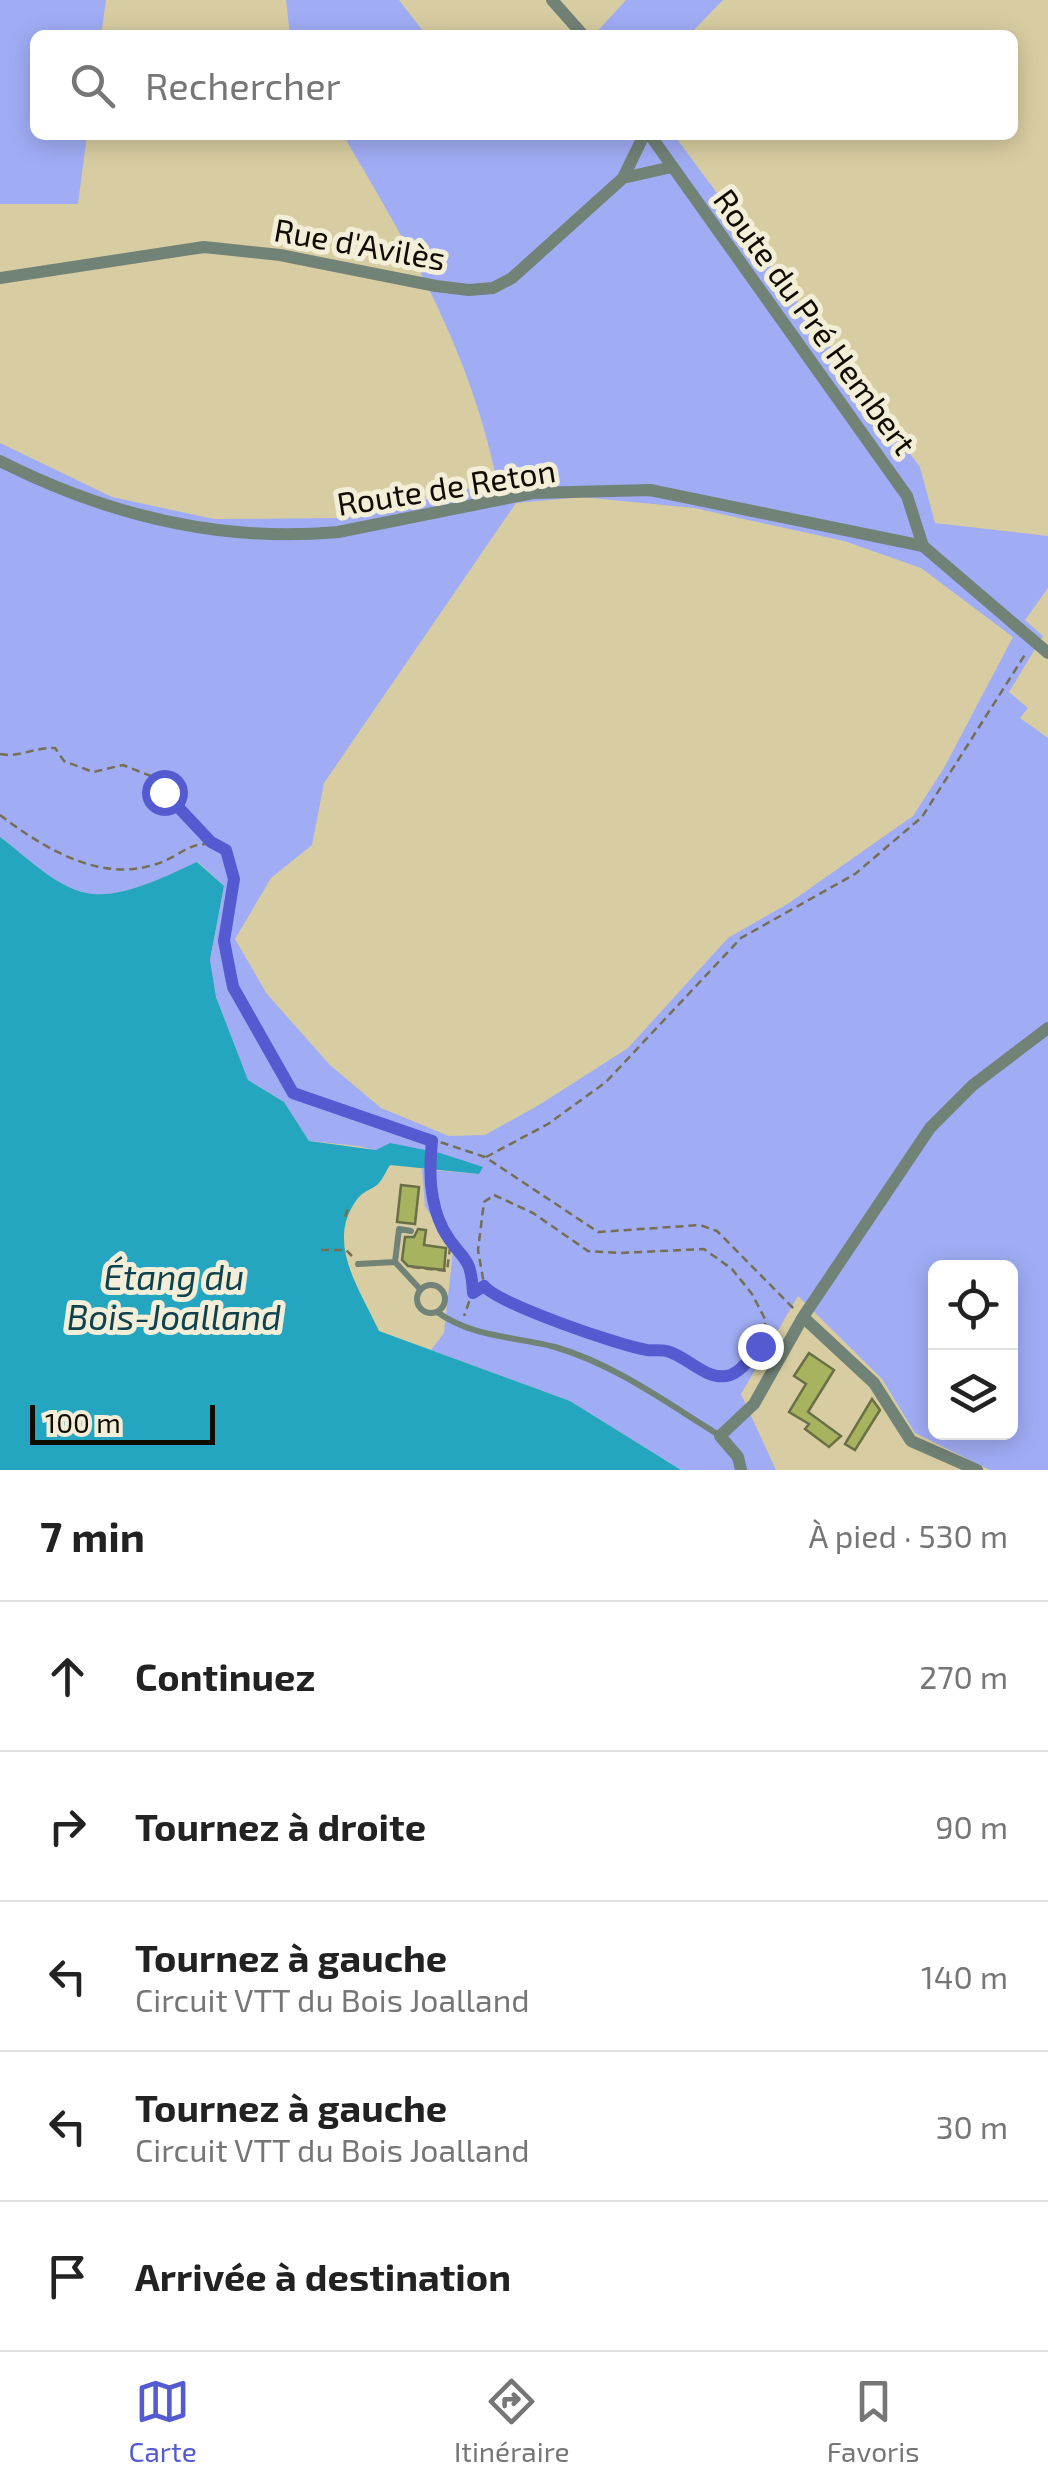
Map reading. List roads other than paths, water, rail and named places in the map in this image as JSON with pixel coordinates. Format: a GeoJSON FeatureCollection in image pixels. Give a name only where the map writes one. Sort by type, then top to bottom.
{"type":"FeatureCollection","features":[{"type":"Feature","properties":{"kind":"street"},"geometry":{"type":"LineString","coordinates":[[552,0],[578,30]]}},
{"type":"Feature","properties":{"kind":"street","name":"Rue d'Avilès"},"geometry":{"type":"LineString","coordinates":[[0,278],[204,248],[280,255],[436,286],[492,288],[512,278],[623,178],[644,140]]}},
{"type":"Feature","properties":{"kind":"street","name":"Route du Pré Hembert"},"geometry":{"type":"LineString","coordinates":[[651,140],[906,496],[923,546]]}},
{"type":"Feature","properties":{"kind":"street"},"geometry":{"type":"LineString","coordinates":[[623,178],[672,168]]}},
{"type":"Feature","properties":{"kind":"street","name":"Route de Reton"},"geometry":{"type":"LineString","coordinates":[[0,461],[68,493],[147,518],[197,528],[307,535],[534,493],[650,490],[923,546],[1048,653]]}},
{"type":"Feature","properties":{"kind":"street"},"geometry":{"type":"LineString","coordinates":[[741,1470],[738,1457],[720,1436],[754,1404],[802,1317],[904,1162],[930,1128],[972,1085],[1048,1028]]}},
{"type":"Feature","properties":{"kind":"street"},"geometry":{"type":"LineString","coordinates":[[802,1317],[874,1383],[912,1440],[977,1470]]}},
{"type":"Feature","properties":{"kind":"lane"},"geometry":{"type":"LineString","coordinates":[[410,1231],[400,1230],[398,1264],[420,1290]]}},
{"type":"Feature","properties":{"kind":"lane"},"geometry":{"type":"LineString","coordinates":[[358,1264],[398,1264]]}},
{"type":"Feature","properties":{"kind":"lane"},"geometry":{"type":"LineString","coordinates":[[437,1312],[446,1302],[442,1288],[428,1285],[417,1298],[420,1308],[428,1313],[437,1312],[460,1328],[555,1348],[594,1362],[720,1436]]}},
{"type":"Feature","properties":{"kind":"water","name":"Étang du Bois-Joalland"},"geometry":{"type":"Polygon","coordinates":[[[0,837],[55,880],[93,894],[146,884],[197,862],[224,886],[210,960],[216,997],[248,1080],[284,1102],[309,1141],[376,1150],[390,1143],[483,1167],[479,1174],[390,1165],[379,1183],[358,1198],[348,1215],[345,1248],[355,1282],[379,1331],[570,1401],[681,1470],[0,1470],[0,837]]]}}]}
